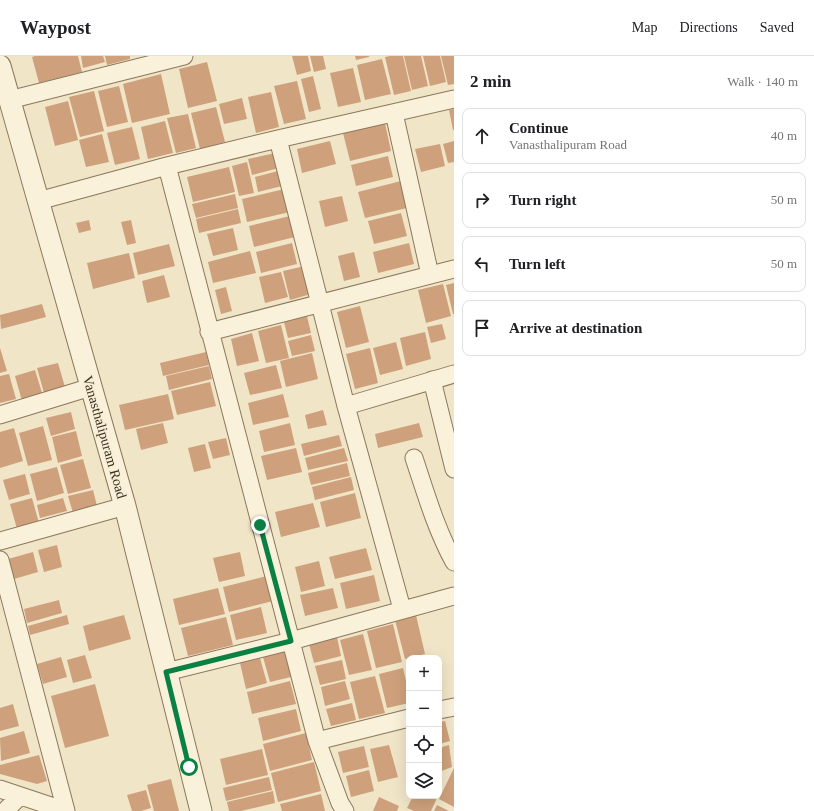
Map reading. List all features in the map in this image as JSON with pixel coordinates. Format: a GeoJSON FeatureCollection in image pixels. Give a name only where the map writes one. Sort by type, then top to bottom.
{"type":"FeatureCollection","features":[{"type":"Feature","properties":{"kind":"street"},"geometry":{"type":"LineString","coordinates":[[9,100],[140,61],[184,56]]}},
{"type":"Feature","properties":{"kind":"street","name":"Vanasthalipuram Road"},"geometry":{"type":"LineString","coordinates":[[0,66],[125,506],[201,811]]}},
{"type":"Feature","properties":{"kind":"street"},"geometry":{"type":"LineString","coordinates":[[38,201],[167,166],[454,99]]}},
{"type":"Feature","properties":{"kind":"street"},"geometry":{"type":"LineString","coordinates":[[394,113],[430,275]]}},
{"type":"Feature","properties":{"kind":"street"},"geometry":{"type":"LineString","coordinates":[[278,139],[319,304],[402,610]]}},
{"type":"Feature","properties":{"kind":"street"},"geometry":{"type":"LineString","coordinates":[[167,166],[316,741],[340,803],[345,811]]}},
{"type":"Feature","properties":{"kind":"street"},"geometry":{"type":"LineString","coordinates":[[209,332],[454,269]]}},
{"type":"Feature","properties":{"kind":"street"},"geometry":{"type":"LineString","coordinates":[[346,406],[454,374]]}},
{"type":"Feature","properties":{"kind":"street"},"geometry":{"type":"LineString","coordinates":[[432,380],[454,469]]}},
{"type":"Feature","properties":{"kind":"street"},"geometry":{"type":"LineString","coordinates":[[0,415],[91,387]]}},
{"type":"Feature","properties":{"kind":"street"},"geometry":{"type":"LineString","coordinates":[[414,458],[442,540],[454,562]]}},
{"type":"Feature","properties":{"kind":"street"},"geometry":{"type":"LineString","coordinates":[[0,541],[125,506]]}},
{"type":"Feature","properties":{"kind":"street"},"geometry":{"type":"LineString","coordinates":[[0,560],[66,811],[0,788]]}},
{"type":"Feature","properties":{"kind":"street"},"geometry":{"type":"LineString","coordinates":[[166,672],[291,641],[454,596]]}},
{"type":"Feature","properties":{"kind":"street"},"geometry":{"type":"LineString","coordinates":[[442,709],[454,707]]}},
{"type":"Feature","properties":{"kind":"street"},"geometry":{"type":"LineString","coordinates":[[316,741],[406,719]]}},
{"type":"Feature","properties":{"kind":"street"},"geometry":{"type":"LineString","coordinates":[[5,811],[20,796]]}},
{"type":"Feature","properties":{"kind":"building"},"geometry":{"type":"Polygon","coordinates":[[[78,56],[82,72],[39,83],[32,57],[78,56]]]}},
{"type":"Feature","properties":{"kind":"building"},"geometry":{"type":"Polygon","coordinates":[[[81,56],[103,56],[105,62],[83,68],[81,56]]]}},
{"type":"Feature","properties":{"kind":"building"},"geometry":{"type":"Polygon","coordinates":[[[105,56],[130,56],[130,59],[107,65],[105,56]]]}},
{"type":"Feature","properties":{"kind":"building"},"geometry":{"type":"Polygon","coordinates":[[[292,56],[308,56],[311,71],[297,75],[292,56]]]}},
{"type":"Feature","properties":{"kind":"building"},"geometry":{"type":"Polygon","coordinates":[[[310,56],[323,56],[326,69],[314,72],[310,56]]]}},
{"type":"Feature","properties":{"kind":"building"},"geometry":{"type":"Polygon","coordinates":[[[355,56],[369,56],[369,57],[356,60],[355,56]]]}},
{"type":"Feature","properties":{"kind":"building"},"geometry":{"type":"Polygon","coordinates":[[[403,56],[411,91],[394,95],[385,57],[403,56]]]}},
{"type":"Feature","properties":{"kind":"building"},"geometry":{"type":"Polygon","coordinates":[[[404,56],[421,56],[428,86],[412,90],[404,56]]]}},
{"type":"Feature","properties":{"kind":"building"},"geometry":{"type":"Polygon","coordinates":[[[423,56],[440,56],[446,82],[430,86],[423,56]]]}},
{"type":"Feature","properties":{"kind":"building"},"geometry":{"type":"Polygon","coordinates":[[[441,56],[454,56],[454,84],[448,85],[441,56]]]}},
{"type":"Feature","properties":{"kind":"building"},"geometry":{"type":"Polygon","coordinates":[[[382,59],[391,94],[365,100],[357,65],[382,59]]]}},
{"type":"Feature","properties":{"kind":"building"},"geometry":{"type":"Polygon","coordinates":[[[207,62],[217,101],[188,108],[179,69],[207,62]]]}},
{"type":"Feature","properties":{"kind":"building"},"geometry":{"type":"Polygon","coordinates":[[[353,68],[361,102],[338,107],[330,73],[353,68]]]}},
{"type":"Feature","properties":{"kind":"building"},"geometry":{"type":"Polygon","coordinates":[[[161,74],[170,114],[132,123],[123,84],[161,74]]]}},
{"type":"Feature","properties":{"kind":"building"},"geometry":{"type":"Polygon","coordinates":[[[313,76],[321,109],[309,112],[301,79],[313,76]]]}},
{"type":"Feature","properties":{"kind":"building"},"geometry":{"type":"Polygon","coordinates":[[[297,81],[306,119],[284,124],[274,86],[297,81]]]}},
{"type":"Feature","properties":{"kind":"building"},"geometry":{"type":"Polygon","coordinates":[[[119,86],[128,122],[107,127],[98,91],[119,86]]]}},
{"type":"Feature","properties":{"kind":"building"},"geometry":{"type":"Polygon","coordinates":[[[94,91],[104,131],[80,137],[69,97],[94,91]]]}},
{"type":"Feature","properties":{"kind":"building"},"geometry":{"type":"Polygon","coordinates":[[[271,92],[279,127],[256,133],[248,97],[271,92]]]}},
{"type":"Feature","properties":{"kind":"building"},"geometry":{"type":"Polygon","coordinates":[[[242,98],[247,119],[224,124],[219,104],[242,98]]]}},
{"type":"Feature","properties":{"kind":"building"},"geometry":{"type":"Polygon","coordinates":[[[68,101],[78,140],[55,146],[45,107],[68,101]]]}},
{"type":"Feature","properties":{"kind":"building"},"geometry":{"type":"Polygon","coordinates":[[[216,107],[225,142],[200,149],[191,113],[216,107]]]}},
{"type":"Feature","properties":{"kind":"building"},"geometry":{"type":"Polygon","coordinates":[[[454,109],[454,130],[453,130],[449,110],[454,109]]]}},
{"type":"Feature","properties":{"kind":"building"},"geometry":{"type":"Polygon","coordinates":[[[188,114],[196,148],[176,153],[167,118],[188,114]]]}},
{"type":"Feature","properties":{"kind":"building"},"geometry":{"type":"Polygon","coordinates":[[[165,121],[173,153],[148,159],[141,127],[165,121]]]}},
{"type":"Feature","properties":{"kind":"building"},"geometry":{"type":"Polygon","coordinates":[[[385,123],[391,151],[350,161],[343,133],[385,123]]]}},
{"type":"Feature","properties":{"kind":"building"},"geometry":{"type":"Polygon","coordinates":[[[132,127],[140,159],[115,165],[107,133],[132,127]]]}},
{"type":"Feature","properties":{"kind":"building"},"geometry":{"type":"Polygon","coordinates":[[[102,134],[109,162],[86,167],[79,140],[102,134]]]}},
{"type":"Feature","properties":{"kind":"building"},"geometry":{"type":"Polygon","coordinates":[[[330,141],[336,164],[302,173],[297,149],[330,141]]]}},
{"type":"Feature","properties":{"kind":"building"},"geometry":{"type":"Polygon","coordinates":[[[454,141],[454,162],[448,163],[443,144],[454,141]]]}},
{"type":"Feature","properties":{"kind":"building"},"geometry":{"type":"Polygon","coordinates":[[[440,144],[445,166],[421,172],[415,149],[440,144]]]}},
{"type":"Feature","properties":{"kind":"building"},"geometry":{"type":"Polygon","coordinates":[[[275,153],[279,168],[252,175],[248,159],[275,153]]]}},
{"type":"Feature","properties":{"kind":"building"},"geometry":{"type":"Polygon","coordinates":[[[388,156],[393,177],[356,186],[351,165],[388,156]]]}},
{"type":"Feature","properties":{"kind":"building"},"geometry":{"type":"Polygon","coordinates":[[[247,162],[254,193],[239,196],[232,166],[247,162]]]}},
{"type":"Feature","properties":{"kind":"building"},"geometry":{"type":"Polygon","coordinates":[[[229,167],[235,192],[193,202],[187,177],[229,167]]]}},
{"type":"Feature","properties":{"kind":"building"},"geometry":{"type":"Polygon","coordinates":[[[278,171],[282,186],[258,192],[255,177],[278,171]]]}},
{"type":"Feature","properties":{"kind":"building"},"geometry":{"type":"Polygon","coordinates":[[[401,181],[407,208],[365,218],[358,192],[401,181]]]}},
{"type":"Feature","properties":{"kind":"building"},"geometry":{"type":"Polygon","coordinates":[[[284,189],[290,212],[247,222],[242,199],[284,189]]]}},
{"type":"Feature","properties":{"kind":"building"},"geometry":{"type":"Polygon","coordinates":[[[235,194],[238,208],[196,218],[192,204],[235,194]]]}},
{"type":"Feature","properties":{"kind":"building"},"geometry":{"type":"Polygon","coordinates":[[[342,196],[348,221],[325,227],[319,201],[342,196]]]}},
{"type":"Feature","properties":{"kind":"building"},"geometry":{"type":"Polygon","coordinates":[[[238,209],[241,223],[199,233],[196,219],[238,209]]]}},
{"type":"Feature","properties":{"kind":"building"},"geometry":{"type":"Polygon","coordinates":[[[401,213],[407,236],[374,244],[368,221],[401,213]]]}},
{"type":"Feature","properties":{"kind":"building"},"geometry":{"type":"Polygon","coordinates":[[[290,216],[295,237],[254,247],[249,226],[290,216]]]}},
{"type":"Feature","properties":{"kind":"building"},"geometry":{"type":"Polygon","coordinates":[[[89,220],[91,230],[79,233],[76,223],[89,220]]]}},
{"type":"Feature","properties":{"kind":"building"},"geometry":{"type":"Polygon","coordinates":[[[131,220],[136,243],[127,245],[121,222],[131,220]]]}},
{"type":"Feature","properties":{"kind":"building"},"geometry":{"type":"Polygon","coordinates":[[[233,228],[238,250],[213,256],[207,234],[233,228]]]}},
{"type":"Feature","properties":{"kind":"building"},"geometry":{"type":"Polygon","coordinates":[[[292,243],[297,264],[261,273],[256,252],[292,243]]]}},
{"type":"Feature","properties":{"kind":"building"},"geometry":{"type":"Polygon","coordinates":[[[409,243],[414,264],[378,273],[373,252],[409,243]]]}},
{"type":"Feature","properties":{"kind":"building"},"geometry":{"type":"Polygon","coordinates":[[[169,244],[175,266],[138,275],[133,253],[169,244]]]}},
{"type":"Feature","properties":{"kind":"building"},"geometry":{"type":"Polygon","coordinates":[[[250,251],[256,273],[213,283],[208,262],[250,251]]]}},
{"type":"Feature","properties":{"kind":"building"},"geometry":{"type":"Polygon","coordinates":[[[354,252],[360,277],[344,281],[338,256],[354,252]]]}},
{"type":"Feature","properties":{"kind":"building"},"geometry":{"type":"Polygon","coordinates":[[[129,253],[135,278],[93,289],[87,263],[129,253]]]}},
{"type":"Feature","properties":{"kind":"building"},"geometry":{"type":"Polygon","coordinates":[[[305,266],[311,294],[290,300],[283,271],[305,266]]]}},
{"type":"Feature","properties":{"kind":"building"},"geometry":{"type":"Polygon","coordinates":[[[281,272],[288,297],[265,303],[259,277],[281,272]]]}},
{"type":"Feature","properties":{"kind":"building"},"geometry":{"type":"Polygon","coordinates":[[[164,275],[170,297],[147,303],[142,281],[164,275]]]}},
{"type":"Feature","properties":{"kind":"building"},"geometry":{"type":"Polygon","coordinates":[[[454,283],[454,314],[453,314],[446,285],[454,283]]]}},
{"type":"Feature","properties":{"kind":"building"},"geometry":{"type":"Polygon","coordinates":[[[443,284],[451,316],[426,323],[418,290],[443,284]]]}},
{"type":"Feature","properties":{"kind":"building"},"geometry":{"type":"Polygon","coordinates":[[[226,287],[232,311],[221,314],[215,290],[226,287]]]}},
{"type":"Feature","properties":{"kind":"building"},"geometry":{"type":"Polygon","coordinates":[[[42,304],[46,317],[1,329],[0,315],[42,304]]]}},
{"type":"Feature","properties":{"kind":"building"},"geometry":{"type":"Polygon","coordinates":[[[360,306],[369,342],[346,348],[337,312],[360,306]]]}},
{"type":"Feature","properties":{"kind":"building"},"geometry":{"type":"Polygon","coordinates":[[[307,316],[311,333],[288,338],[284,322],[307,316]]]}},
{"type":"Feature","properties":{"kind":"building"},"geometry":{"type":"Polygon","coordinates":[[[442,324],[446,339],[431,343],[427,327],[442,324]]]}},
{"type":"Feature","properties":{"kind":"building"},"geometry":{"type":"Polygon","coordinates":[[[281,325],[289,358],[266,363],[258,331],[281,325]]]}},
{"type":"Feature","properties":{"kind":"building"},"geometry":{"type":"Polygon","coordinates":[[[425,332],[431,359],[406,366],[400,338],[425,332]]]}},
{"type":"Feature","properties":{"kind":"building"},"geometry":{"type":"Polygon","coordinates":[[[252,333],[259,361],[237,366],[231,339],[252,333]]]}},
{"type":"Feature","properties":{"kind":"building"},"geometry":{"type":"Polygon","coordinates":[[[311,335],[315,351],[292,356],[288,341],[311,335]]]}},
{"type":"Feature","properties":{"kind":"building"},"geometry":{"type":"Polygon","coordinates":[[[396,342],[403,369],[380,375],[373,348],[396,342]]]}},
{"type":"Feature","properties":{"kind":"building"},"geometry":{"type":"Polygon","coordinates":[[[0,348],[7,371],[0,373],[0,348]]]}},
{"type":"Feature","properties":{"kind":"building"},"geometry":{"type":"Polygon","coordinates":[[[370,348],[378,383],[355,389],[346,354],[370,348]]]}},
{"type":"Feature","properties":{"kind":"building"},"geometry":{"type":"Polygon","coordinates":[[[206,352],[209,365],[163,376],[160,363],[206,352]]]}},
{"type":"Feature","properties":{"kind":"building"},"geometry":{"type":"Polygon","coordinates":[[[312,353],[318,379],[286,387],[280,361],[312,353]]]}},
{"type":"Feature","properties":{"kind":"building"},"geometry":{"type":"Polygon","coordinates":[[[58,363],[65,387],[44,393],[37,368],[58,363]]]}},
{"type":"Feature","properties":{"kind":"building"},"geometry":{"type":"Polygon","coordinates":[[[276,365],[282,388],[250,395],[244,373],[276,365]]]}},
{"type":"Feature","properties":{"kind":"building"},"geometry":{"type":"Polygon","coordinates":[[[209,366],[212,379],[169,390],[166,376],[209,366]]]}},
{"type":"Feature","properties":{"kind":"building"},"geometry":{"type":"Polygon","coordinates":[[[35,370],[43,396],[22,401],[15,376],[35,370]]]}},
{"type":"Feature","properties":{"kind":"building"},"geometry":{"type":"Polygon","coordinates":[[[9,374],[16,399],[0,403],[0,376],[9,374]]]}},
{"type":"Feature","properties":{"kind":"building"},"geometry":{"type":"Polygon","coordinates":[[[210,382],[216,406],[177,415],[171,391],[210,382]]]}},
{"type":"Feature","properties":{"kind":"building"},"geometry":{"type":"Polygon","coordinates":[[[168,394],[174,419],[125,430],[119,405],[168,394]]]}},
{"type":"Feature","properties":{"kind":"building"},"geometry":{"type":"Polygon","coordinates":[[[283,394],[289,417],[253,425],[248,403],[283,394]]]}},
{"type":"Feature","properties":{"kind":"building"},"geometry":{"type":"Polygon","coordinates":[[[323,410],[327,425],[308,429],[305,415],[323,410]]]}},
{"type":"Feature","properties":{"kind":"building"},"geometry":{"type":"Polygon","coordinates":[[[71,412],[75,429],[51,436],[46,418],[71,412]]]}},
{"type":"Feature","properties":{"kind":"building"},"geometry":{"type":"Polygon","coordinates":[[[163,423],[168,443],[141,450],[136,429],[163,423]]]}},
{"type":"Feature","properties":{"kind":"building"},"geometry":{"type":"Polygon","coordinates":[[[290,423],[295,445],[264,452],[259,431],[290,423]]]}},
{"type":"Feature","properties":{"kind":"building"},"geometry":{"type":"Polygon","coordinates":[[[419,423],[423,437],[378,448],[375,434],[419,423]]]}},
{"type":"Feature","properties":{"kind":"building"},"geometry":{"type":"Polygon","coordinates":[[[43,426],[52,460],[28,466],[19,433],[43,426]]]}},
{"type":"Feature","properties":{"kind":"building"},"geometry":{"type":"Polygon","coordinates":[[[14,428],[23,461],[0,468],[0,432],[14,428]]]}},
{"type":"Feature","properties":{"kind":"building"},"geometry":{"type":"Polygon","coordinates":[[[76,431],[82,456],[58,463],[52,437],[76,431]]]}},
{"type":"Feature","properties":{"kind":"building"},"geometry":{"type":"Polygon","coordinates":[[[339,435],[342,446],[304,456],[301,444],[339,435]]]}},
{"type":"Feature","properties":{"kind":"building"},"geometry":{"type":"Polygon","coordinates":[[[226,438],[230,455],[213,459],[208,442],[226,438]]]}},
{"type":"Feature","properties":{"kind":"building"},"geometry":{"type":"Polygon","coordinates":[[[205,444],[211,468],[194,472],[188,448],[205,444]]]}},
{"type":"Feature","properties":{"kind":"building"},"geometry":{"type":"Polygon","coordinates":[[[296,448],[302,472],[267,480],[261,456],[296,448]]]}},
{"type":"Feature","properties":{"kind":"building"},"geometry":{"type":"Polygon","coordinates":[[[344,448],[348,461],[308,470],[305,458],[344,448]]]}},
{"type":"Feature","properties":{"kind":"building"},"geometry":{"type":"Polygon","coordinates":[[[83,459],[91,488],[68,494],[60,465],[83,459]]]}},
{"type":"Feature","properties":{"kind":"building"},"geometry":{"type":"Polygon","coordinates":[[[347,463],[350,476],[311,485],[308,473],[347,463]]]}},
{"type":"Feature","properties":{"kind":"building"},"geometry":{"type":"Polygon","coordinates":[[[57,467],[64,493],[37,501],[30,474],[57,467]]]}},
{"type":"Feature","properties":{"kind":"building"},"geometry":{"type":"Polygon","coordinates":[[[25,474],[30,494],[9,500],[3,480],[25,474]]]}},
{"type":"Feature","properties":{"kind":"building"},"geometry":{"type":"Polygon","coordinates":[[[351,477],[354,490],[315,500],[312,487],[351,477]]]}},
{"type":"Feature","properties":{"kind":"building"},"geometry":{"type":"Polygon","coordinates":[[[93,490],[97,506],[73,513],[68,496],[93,490]]]}},
{"type":"Feature","properties":{"kind":"building"},"geometry":{"type":"Polygon","coordinates":[[[355,493],[361,518],[326,527],[320,502],[355,493]]]}},
{"type":"Feature","properties":{"kind":"building"},"geometry":{"type":"Polygon","coordinates":[[[32,498],[39,523],[17,529],[10,504],[32,498]]]}},
{"type":"Feature","properties":{"kind":"building"},"geometry":{"type":"Polygon","coordinates":[[[63,498],[67,511],[40,518],[37,505],[63,498]]]}},
{"type":"Feature","properties":{"kind":"building"},"geometry":{"type":"Polygon","coordinates":[[[313,503],[320,527],[281,537],[275,512],[313,503]]]}},
{"type":"Feature","properties":{"kind":"building"},"geometry":{"type":"Polygon","coordinates":[[[57,545],[62,567],[44,572],[38,550],[57,545]]]}},
{"type":"Feature","properties":{"kind":"building"},"geometry":{"type":"Polygon","coordinates":[[[366,548],[372,570],[335,579],[329,557],[366,548]]]}},
{"type":"Feature","properties":{"kind":"building"},"geometry":{"type":"Polygon","coordinates":[[[33,552],[38,572],[14,579],[8,559],[33,552]]]}},
{"type":"Feature","properties":{"kind":"building"},"geometry":{"type":"Polygon","coordinates":[[[240,552],[245,576],[219,582],[213,558],[240,552]]]}},
{"type":"Feature","properties":{"kind":"building"},"geometry":{"type":"Polygon","coordinates":[[[319,561],[325,586],[301,592],[295,567],[319,561]]]}},
{"type":"Feature","properties":{"kind":"building"},"geometry":{"type":"Polygon","coordinates":[[[374,575],[380,601],[346,609],[340,583],[374,575]]]}},
{"type":"Feature","properties":{"kind":"building"},"geometry":{"type":"Polygon","coordinates":[[[267,576],[273,601],[229,612],[223,587],[267,576]]]}},
{"type":"Feature","properties":{"kind":"building"},"geometry":{"type":"Polygon","coordinates":[[[218,588],[225,614],[179,625],[173,599],[218,588]]]}},
{"type":"Feature","properties":{"kind":"building"},"geometry":{"type":"Polygon","coordinates":[[[333,588],[338,608],[305,616],[300,595],[333,588]]]}},
{"type":"Feature","properties":{"kind":"building"},"geometry":{"type":"Polygon","coordinates":[[[59,600],[62,613],[27,623],[24,609],[59,600]]]}},
{"type":"Feature","properties":{"kind":"building"},"geometry":{"type":"Polygon","coordinates":[[[261,607],[267,633],[236,640],[230,615],[261,607]]]}},
{"type":"Feature","properties":{"kind":"building"},"geometry":{"type":"Polygon","coordinates":[[[67,615],[69,624],[30,635],[28,626],[67,615]]]}},
{"type":"Feature","properties":{"kind":"building"},"geometry":{"type":"Polygon","coordinates":[[[124,615],[131,639],[89,651],[83,626],[124,615]]]}},
{"type":"Feature","properties":{"kind":"building"},"geometry":{"type":"Polygon","coordinates":[[[416,615],[425,654],[406,655],[405,659],[395,620],[416,615]]]}},
{"type":"Feature","properties":{"kind":"building"},"geometry":{"type":"Polygon","coordinates":[[[226,617],[233,645],[188,656],[181,628],[226,617]]]}},
{"type":"Feature","properties":{"kind":"building"},"geometry":{"type":"Polygon","coordinates":[[[393,624],[402,662],[376,668],[367,631],[393,624]]]}},
{"type":"Feature","properties":{"kind":"building"},"geometry":{"type":"Polygon","coordinates":[[[363,634],[372,670],[349,675],[340,640],[363,634]]]}},
{"type":"Feature","properties":{"kind":"building"},"geometry":{"type":"Polygon","coordinates":[[[337,637],[341,656],[314,663],[309,644],[337,637]]]}},
{"type":"Feature","properties":{"kind":"building"},"geometry":{"type":"Polygon","coordinates":[[[289,651],[295,676],[270,682],[263,657],[289,651]]]}},
{"type":"Feature","properties":{"kind":"building"},"geometry":{"type":"Polygon","coordinates":[[[85,655],[92,678],[73,683],[67,660],[85,655]]]}},
{"type":"Feature","properties":{"kind":"building"},"geometry":{"type":"Polygon","coordinates":[[[61,657],[67,677],[43,684],[37,664],[61,657]]]}},
{"type":"Feature","properties":{"kind":"building"},"geometry":{"type":"Polygon","coordinates":[[[260,658],[267,683],[246,689],[240,663],[260,658]]]}},
{"type":"Feature","properties":{"kind":"building"},"geometry":{"type":"Polygon","coordinates":[[[342,660],[346,679],[320,685],[315,666],[342,660]]]}},
{"type":"Feature","properties":{"kind":"building"},"geometry":{"type":"Polygon","coordinates":[[[403,668],[406,681],[406,704],[387,708],[379,674],[403,668]]]}},
{"type":"Feature","properties":{"kind":"building"},"geometry":{"type":"Polygon","coordinates":[[[375,676],[385,713],[359,719],[350,682],[375,676]]]}},
{"type":"Feature","properties":{"kind":"building"},"geometry":{"type":"Polygon","coordinates":[[[290,681],[296,704],[252,714],[247,692],[290,681]]]}},
{"type":"Feature","properties":{"kind":"building"},"geometry":{"type":"Polygon","coordinates":[[[345,681],[350,699],[325,706],[321,687],[345,681]]]}},
{"type":"Feature","properties":{"kind":"building"},"geometry":{"type":"Polygon","coordinates":[[[95,684],[109,736],[65,748],[51,696],[95,684]]]}},
{"type":"Feature","properties":{"kind":"building"},"geometry":{"type":"Polygon","coordinates":[[[352,703],[356,720],[331,726],[326,709],[352,703]]]}},
{"type":"Feature","properties":{"kind":"building"},"geometry":{"type":"Polygon","coordinates":[[[13,704],[19,726],[0,731],[0,708],[13,704]]]}},
{"type":"Feature","properties":{"kind":"building"},"geometry":{"type":"Polygon","coordinates":[[[296,709],[301,731],[263,741],[258,718],[296,709]]]}},
{"type":"Feature","properties":{"kind":"building"},"geometry":{"type":"Polygon","coordinates":[[[445,721],[450,741],[442,743],[442,727],[442,722],[445,721]]]}},
{"type":"Feature","properties":{"kind":"building"},"geometry":{"type":"Polygon","coordinates":[[[24,731],[30,753],[1,761],[0,738],[24,731]]]}},
{"type":"Feature","properties":{"kind":"building"},"geometry":{"type":"Polygon","coordinates":[[[306,733],[312,760],[270,771],[263,744],[306,733]]]}},
{"type":"Feature","properties":{"kind":"building"},"geometry":{"type":"Polygon","coordinates":[[[389,745],[398,777],[378,782],[370,749],[389,745]]]}},
{"type":"Feature","properties":{"kind":"building"},"geometry":{"type":"Polygon","coordinates":[[[449,745],[452,767],[442,771],[442,763],[442,747],[449,745]]]}},
{"type":"Feature","properties":{"kind":"building"},"geometry":{"type":"Polygon","coordinates":[[[364,746],[369,767],[343,773],[338,752],[364,746]]]}},
{"type":"Feature","properties":{"kind":"building"},"geometry":{"type":"Polygon","coordinates":[[[262,749],[268,775],[226,785],[220,759],[262,749]]]}},
{"type":"Feature","properties":{"kind":"building"},"geometry":{"type":"Polygon","coordinates":[[[39,755],[47,781],[37,784],[0,774],[0,765],[39,755]]]}},
{"type":"Feature","properties":{"kind":"building"},"geometry":{"type":"Polygon","coordinates":[[[314,762],[321,791],[278,802],[271,773],[314,762]]]}},
{"type":"Feature","properties":{"kind":"building"},"geometry":{"type":"Polygon","coordinates":[[[454,768],[454,807],[439,799],[442,799],[442,793],[454,768]]]}},
{"type":"Feature","properties":{"kind":"building"},"geometry":{"type":"Polygon","coordinates":[[[369,770],[374,791],[351,797],[346,776],[369,770]]]}},
{"type":"Feature","properties":{"kind":"building"},"geometry":{"type":"Polygon","coordinates":[[[269,777],[272,790],[226,801],[223,788],[269,777]]]}},
{"type":"Feature","properties":{"kind":"building"},"geometry":{"type":"Polygon","coordinates":[[[171,779],[179,811],[154,811],[147,785],[171,779]]]}},
{"type":"Feature","properties":{"kind":"building"},"geometry":{"type":"Polygon","coordinates":[[[146,790],[151,808],[141,811],[132,811],[127,795],[146,790]]]}},
{"type":"Feature","properties":{"kind":"building"},"geometry":{"type":"Polygon","coordinates":[[[273,791],[275,803],[241,811],[229,811],[227,802],[273,791]]]}},
{"type":"Feature","properties":{"kind":"building"},"geometry":{"type":"Polygon","coordinates":[[[321,794],[325,811],[282,811],[280,804],[321,794]]]}},
{"type":"Feature","properties":{"kind":"building"},"geometry":{"type":"Polygon","coordinates":[[[379,797],[399,806],[397,811],[373,811],[379,797]]]}},
{"type":"Feature","properties":{"kind":"building"},"geometry":{"type":"Polygon","coordinates":[[[412,799],[437,799],[431,811],[414,811],[407,808],[412,799]]]}},
{"type":"Feature","properties":{"kind":"building"},"geometry":{"type":"Polygon","coordinates":[[[437,805],[449,811],[434,811],[437,805]]]}},
{"type":"Feature","properties":{"kind":"route"},"geometry":{"type":"LineString","coordinates":[[189,767],[166,672],[291,641],[260,525]]}}]}
